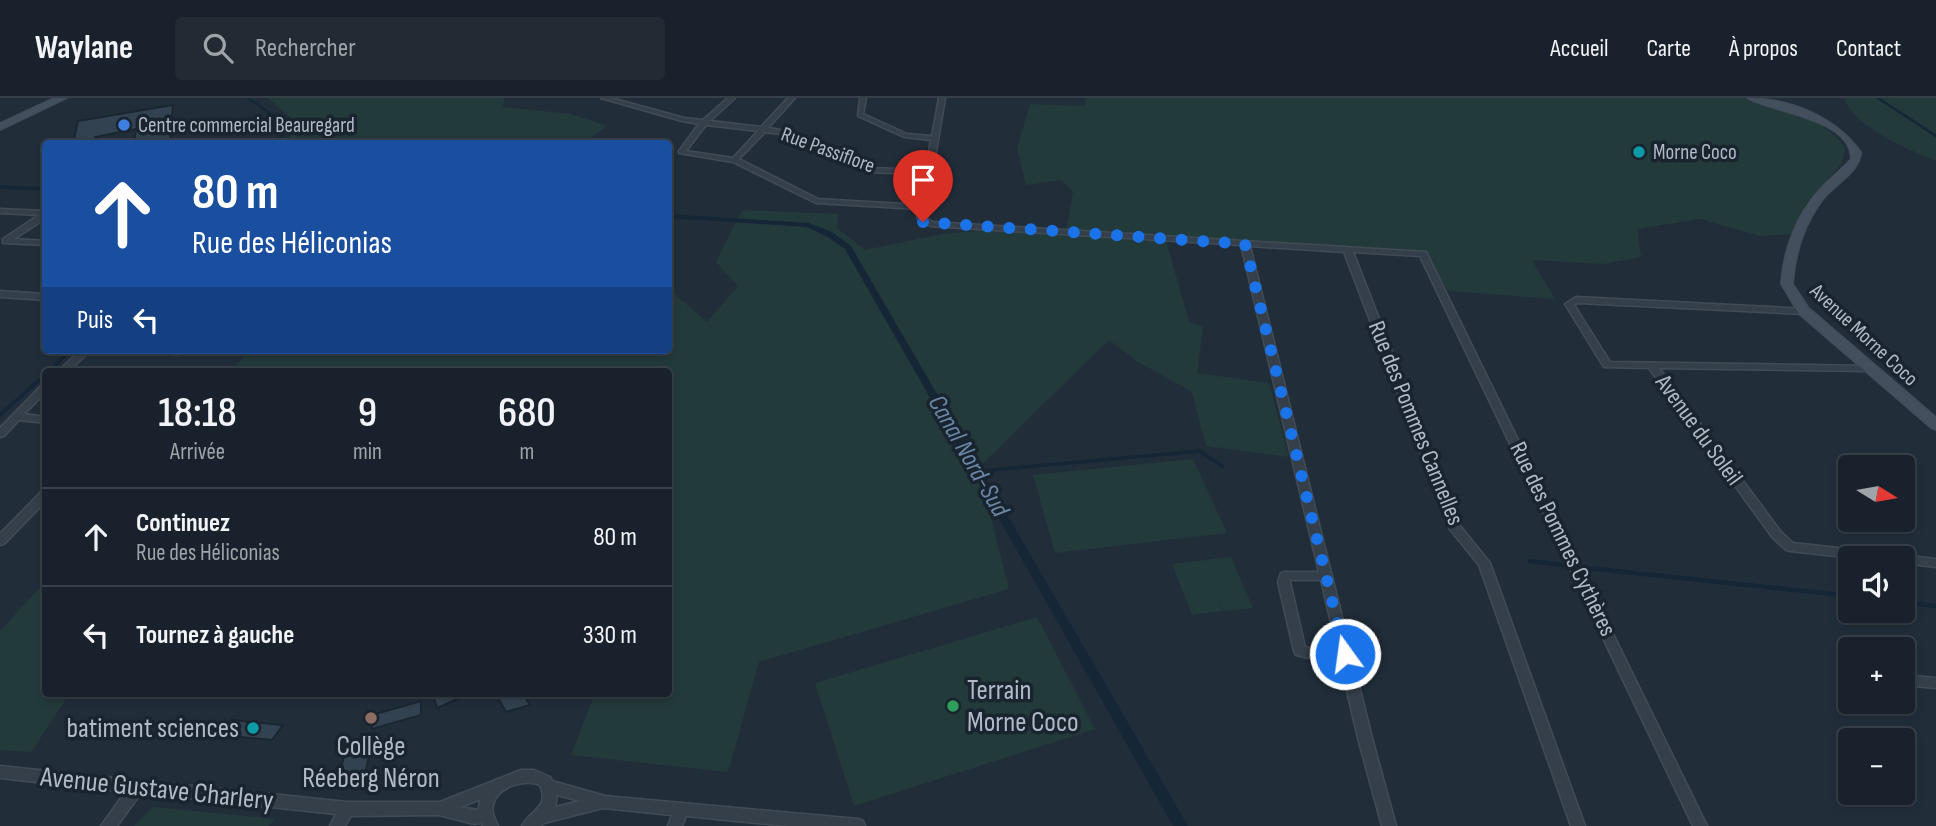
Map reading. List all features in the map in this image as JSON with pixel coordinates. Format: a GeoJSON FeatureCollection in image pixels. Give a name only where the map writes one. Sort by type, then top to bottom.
{"type":"FeatureCollection","features":[{"type":"Feature","properties":{"kind":"street"},"geometry":{"type":"LineString","coordinates":[[0,127],[62,98]]}},
{"type":"Feature","properties":{"kind":"street","name":"Rue Passiflore"},"geometry":{"type":"LineString","coordinates":[[604,98],[684,120],[790,133],[869,170],[929,172]]}},
{"type":"Feature","properties":{"kind":"street"},"geometry":{"type":"LineString","coordinates":[[732,98],[705,122],[681,152],[735,160],[816,201],[923,207]]}},
{"type":"Feature","properties":{"kind":"street"},"geometry":{"type":"LineString","coordinates":[[735,160],[792,98]]}},
{"type":"Feature","properties":{"kind":"street"},"geometry":{"type":"LineString","coordinates":[[863,98],[860,116],[906,136],[936,138]]}},
{"type":"Feature","properties":{"kind":"street"},"geometry":{"type":"LineString","coordinates":[[942,98],[921,218],[930,225],[1348,251]]}},
{"type":"Feature","properties":{"kind":"street","name":"Avenue Morne Coco"},"geometry":{"type":"LineString","coordinates":[[1752,98],[1826,123],[1841,132],[1856,152],[1856,160],[1818,198],[1794,243],[1787,284],[1804,311],[1936,425]]}},
{"type":"Feature","properties":{"kind":"street"},"geometry":{"type":"LineString","coordinates":[[0,211],[42,214]]}},
{"type":"Feature","properties":{"kind":"street"},"geometry":{"type":"LineString","coordinates":[[3,240],[42,216]]}},
{"type":"Feature","properties":{"kind":"street"},"geometry":{"type":"LineString","coordinates":[[3,240],[42,243]]}},
{"type":"Feature","properties":{"kind":"street"},"geometry":{"type":"LineString","coordinates":[[1245,244],[1389,826]]}},
{"type":"Feature","properties":{"kind":"street","name":"Rue des Pommes Cythères"},"geometry":{"type":"LineString","coordinates":[[1348,251],[1423,254],[1700,826]]}},
{"type":"Feature","properties":{"kind":"street","name":"Rue des Pommes Cannelles"},"geometry":{"type":"LineString","coordinates":[[1348,251],[1455,528],[1478,556],[1578,826]]}},
{"type":"Feature","properties":{"kind":"street"},"geometry":{"type":"LineString","coordinates":[[0,294],[42,297]]}},
{"type":"Feature","properties":{"kind":"street"},"geometry":{"type":"LineString","coordinates":[[1653,368],[1607,365],[1569,304],[1570,301],[1804,311]]}},
{"type":"Feature","properties":{"kind":"street"},"geometry":{"type":"LineString","coordinates":[[65,368],[81,354]]}},
{"type":"Feature","properties":{"kind":"street","name":"Avenue du Soleil"},"geometry":{"type":"LineString","coordinates":[[1653,368],[1867,368]]}},
{"type":"Feature","properties":{"kind":"street","name":"Avenue du Soleil"},"geometry":{"type":"LineString","coordinates":[[1653,368],[1777,536],[1790,547],[1838,552]]}},
{"type":"Feature","properties":{"kind":"street"},"geometry":{"type":"LineString","coordinates":[[0,434],[42,391]]}},
{"type":"Feature","properties":{"kind":"street"},"geometry":{"type":"LineString","coordinates":[[19,417],[42,419]]}},
{"type":"Feature","properties":{"kind":"street"},"geometry":{"type":"LineString","coordinates":[[0,541],[42,498]]}},
{"type":"Feature","properties":{"kind":"street"},"geometry":{"type":"LineString","coordinates":[[1915,561],[1936,563]]}},
{"type":"Feature","properties":{"kind":"street"},"geometry":{"type":"LineString","coordinates":[[1322,654],[1300,651],[1284,582],[1285,576],[1291,575],[1325,576]]}},
{"type":"Feature","properties":{"kind":"street"},"geometry":{"type":"LineString","coordinates":[[1915,681],[1936,683]]}},
{"type":"Feature","properties":{"kind":"street","name":"Avenue Gustave Charlery"},"geometry":{"type":"LineString","coordinates":[[0,772],[347,809],[439,808],[489,823]]}},
{"type":"Feature","properties":{"kind":"street","name":"Avenue Gustave Charlery"},"geometry":{"type":"LineString","coordinates":[[439,808],[499,786],[509,779],[529,774],[538,776],[549,786]]}},
{"type":"Feature","properties":{"kind":"street"},"geometry":{"type":"LineString","coordinates":[[489,823],[488,800],[499,786]]}},
{"type":"Feature","properties":{"kind":"street"},"geometry":{"type":"LineString","coordinates":[[535,821],[550,801],[549,786],[605,802],[858,826]]}},
{"type":"Feature","properties":{"kind":"street"},"geometry":{"type":"LineString","coordinates":[[108,826],[137,788]]}},
{"type":"Feature","properties":{"kind":"street"},"geometry":{"type":"LineString","coordinates":[[535,821],[605,802]]}},
{"type":"Feature","properties":{"kind":"street"},"geometry":{"type":"LineString","coordinates":[[675,826],[682,808]]}},
{"type":"Feature","properties":{"kind":"street"},"geometry":{"type":"LineString","coordinates":[[337,826],[347,809]]}},
{"type":"Feature","properties":{"kind":"green space"},"geometry":{"type":"Polygon","coordinates":[[[267,98],[505,98],[502,107],[571,114],[607,126],[590,138],[547,140],[286,140],[301,126],[267,98]]]}},
{"type":"Feature","properties":{"kind":"green space"},"geometry":{"type":"Polygon","coordinates":[[[1086,98],[1743,98],[1811,120],[1845,147],[1842,163],[1806,204],[1792,234],[1761,236],[1700,219],[1637,229],[1641,257],[1604,264],[1532,260],[1555,299],[1448,291],[1426,253],[1165,237],[1189,322],[1203,327],[1197,373],[1269,383],[1289,457],[1206,446],[1192,392],[1137,361],[1109,340],[978,468],[1009,589],[759,662],[728,772],[571,755],[593,697],[672,697],[672,368],[233,368],[247,354],[672,354],[672,292],[707,322],[738,286],[716,262],[742,210],[838,214],[837,228],[865,250],[942,234],[1001,229],[1066,232],[1073,191],[1061,180],[1026,185],[1017,148],[1030,104],[1085,106],[1086,98]]]}},
{"type":"Feature","properties":{"kind":"green space"},"geometry":{"type":"Polygon","coordinates":[[[1844,98],[1936,98],[1936,161],[1870,128],[1850,109],[1844,98]]]}},
{"type":"Feature","properties":{"kind":"green space"},"geometry":{"type":"Polygon","coordinates":[[[1193,459],[1227,533],[1055,553],[1033,475],[1193,459]]]}},
{"type":"Feature","properties":{"kind":"green space"},"geometry":{"type":"Polygon","coordinates":[[[1231,557],[1253,608],[1223,611],[1219,602],[1222,611],[1192,615],[1172,564],[1231,557]]]}},
{"type":"Feature","properties":{"kind":"green space"},"geometry":{"type":"Polygon","coordinates":[[[42,585],[42,697],[67,697],[31,752],[0,750],[0,631],[42,585]]]}},
{"type":"Feature","properties":{"kind":"green space","name":"Terrain Morne Coco"},"geometry":{"type":"Polygon","coordinates":[[[1037,617],[1095,729],[854,806],[815,683],[1037,617]]]}},
{"type":"Feature","properties":{"kind":"green space"},"geometry":{"type":"Polygon","coordinates":[[[153,807],[276,819],[268,826],[134,826],[153,807]]]}},
{"type":"Feature","properties":{"kind":"building","name":"Centre commercial Beauregard"},"geometry":{"type":"Polygon","coordinates":[[[173,105],[170,140],[135,140],[136,129],[95,137],[95,140],[74,140],[78,121],[173,105]]]}},
{"type":"Feature","properties":{"kind":"building"},"geometry":{"type":"Polygon","coordinates":[[[434,697],[462,697],[437,708],[434,697]]]}},
{"type":"Feature","properties":{"kind":"building"},"geometry":{"type":"Polygon","coordinates":[[[497,697],[525,697],[530,705],[506,712],[497,697]]]}},
{"type":"Feature","properties":{"kind":"building"},"geometry":{"type":"Polygon","coordinates":[[[421,701],[421,715],[372,729],[372,715],[421,701]]]}},
{"type":"Feature","properties":{"kind":"building","name":"batiment sciences"},"geometry":{"type":"Polygon","coordinates":[[[231,720],[283,725],[272,740],[219,735],[231,720]]]}},
{"type":"Feature","properties":{"kind":"building"},"geometry":{"type":"Polygon","coordinates":[[[373,739],[365,774],[340,773],[347,744],[373,739]]]}},
{"type":"Feature","properties":{"kind":"waterway"},"geometry":{"type":"LineString","coordinates":[[248,98],[288,126],[288,130],[278,140]]}},
{"type":"Feature","properties":{"kind":"waterway"},"geometry":{"type":"LineString","coordinates":[[1878,98],[1936,136]]}},
{"type":"Feature","properties":{"kind":"waterway","name":"Canal Nord-Sud"},"geometry":{"type":"LineString","coordinates":[[0,187],[42,189]]}},
{"type":"Feature","properties":{"kind":"waterway","name":"Canal Nord-Sud"},"geometry":{"type":"LineString","coordinates":[[672,216],[808,225],[829,234],[848,248],[1181,826]]}},
{"type":"Feature","properties":{"kind":"waterway"},"geometry":{"type":"LineString","coordinates":[[52,368],[67,354]]}},
{"type":"Feature","properties":{"kind":"waterway"},"geometry":{"type":"LineString","coordinates":[[0,415],[42,378]]}},
{"type":"Feature","properties":{"kind":"waterway"},"geometry":{"type":"LineString","coordinates":[[980,471],[1200,451],[1223,467]]}},
{"type":"Feature","properties":{"kind":"waterway"},"geometry":{"type":"LineString","coordinates":[[1530,561],[1570,566]]}},
{"type":"Feature","properties":{"kind":"waterway"},"geometry":{"type":"LineString","coordinates":[[1578,567],[1838,595]]}},
{"type":"Feature","properties":{"kind":"waterway"},"geometry":{"type":"LineString","coordinates":[[1915,604],[1936,606]]}},
{"type":"Feature","properties":{"kind":"place","name":"Centre commercial Beauregard"},"geometry":{"type":"Point","coordinates":[124,125]}},
{"type":"Feature","properties":{"kind":"place","name":"Morne Coco"},"geometry":{"type":"Point","coordinates":[1639,152]}},
{"type":"Feature","properties":{"kind":"place","name":"Terrain Morne Coco"},"geometry":{"type":"Point","coordinates":[953,706]}},
{"type":"Feature","properties":{"kind":"place","name":"Collège Réeberg Néron"},"geometry":{"type":"Point","coordinates":[371,718]}},
{"type":"Feature","properties":{"kind":"place","name":"batiment sciences"},"geometry":{"type":"Point","coordinates":[253,728]}},
{"type":"Feature","properties":{"kind":"route"},"geometry":{"type":"LineString","coordinates":[[923,222],[930,225],[1245,244],[1345,654]]}}]}
